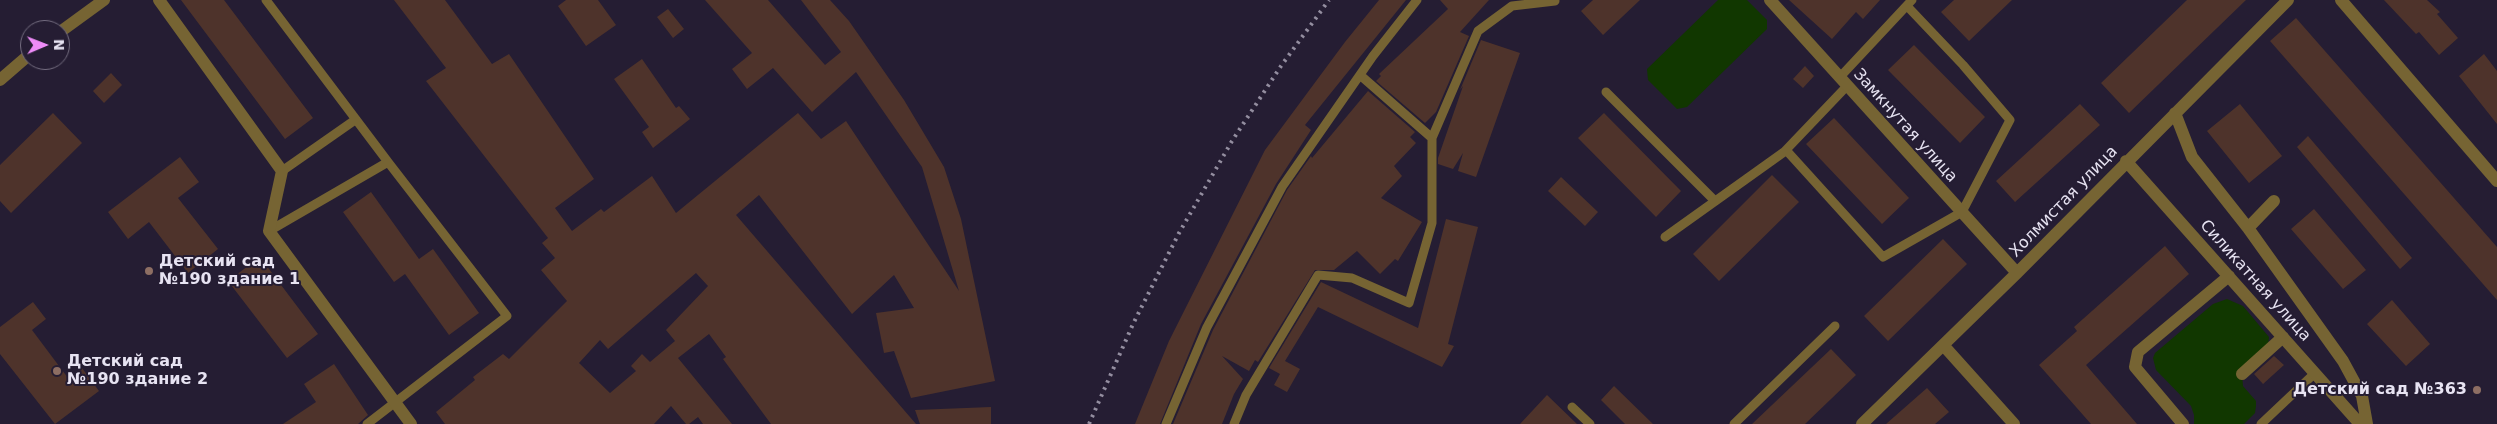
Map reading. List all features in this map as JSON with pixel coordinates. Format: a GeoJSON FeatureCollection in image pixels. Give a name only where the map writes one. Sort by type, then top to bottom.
{"type":"FeatureCollection","features":[{"type":"Feature","properties":{"kind":"street"},"geometry":{"type":"LineString","coordinates":[[70,25],[104,0]]}},
{"type":"Feature","properties":{"kind":"street"},"geometry":{"type":"LineString","coordinates":[[160,0],[282,171],[269,231],[411,424]]}},
{"type":"Feature","properties":{"kind":"street","name":"Замкнутая улица"},"geometry":{"type":"LineString","coordinates":[[1770,0],[2017,273]]}},
{"type":"Feature","properties":{"kind":"street","name":"Холмистая улица"},"geometry":{"type":"LineString","coordinates":[[1862,424],[1944,346],[2288,0]]}},
{"type":"Feature","properties":{"kind":"street"},"geometry":{"type":"LineString","coordinates":[[2341,0],[2497,182]]}},
{"type":"Feature","properties":{"kind":"street"},"geometry":{"type":"LineString","coordinates":[[0,80],[20,61]]}},
{"type":"Feature","properties":{"kind":"street"},"geometry":{"type":"LineString","coordinates":[[2175,113],[2192,157],[2248,228],[2343,361],[2362,396],[2367,424]]}},
{"type":"Feature","properties":{"kind":"street","name":"Силикатная улица"},"geometry":{"type":"LineString","coordinates":[[2126,161],[2360,424]]}},
{"type":"Feature","properties":{"kind":"street"},"geometry":{"type":"LineString","coordinates":[[2248,228],[2274,201]]}},
{"type":"Feature","properties":{"kind":"street"},"geometry":{"type":"LineString","coordinates":[[2183,424],[2135,367],[2138,352],[2229,276]]}},
{"type":"Feature","properties":{"kind":"street"},"geometry":{"type":"LineString","coordinates":[[2242,374],[2283,337]]}},
{"type":"Feature","properties":{"kind":"street"},"geometry":{"type":"LineString","coordinates":[[1944,346],[2014,424]]}},
{"type":"Feature","properties":{"kind":"lane"},"geometry":{"type":"LineString","coordinates":[[266,0],[507,316],[367,424]]}},
{"type":"Feature","properties":{"kind":"lane"},"geometry":{"type":"LineString","coordinates":[[1166,424],[1207,328],[1282,187],[1360,75],[1417,0]]}},
{"type":"Feature","properties":{"kind":"lane"},"geometry":{"type":"LineString","coordinates":[[1234,424],[1246,395],[1318,275],[1352,278],[1409,303],[1432,223],[1432,138],[1478,30],[1512,6],[1555,1]]}},
{"type":"Feature","properties":{"kind":"lane"},"geometry":{"type":"LineString","coordinates":[[1665,237],[1786,150],[1909,3],[2010,120],[1962,212],[1884,257],[1786,150]]}},
{"type":"Feature","properties":{"kind":"lane"},"geometry":{"type":"LineString","coordinates":[[1360,75],[1432,138]]}},
{"type":"Feature","properties":{"kind":"lane"},"geometry":{"type":"LineString","coordinates":[[1606,92],[1715,201]]}},
{"type":"Feature","properties":{"kind":"lane"},"geometry":{"type":"LineString","coordinates":[[282,171],[356,120]]}},
{"type":"Feature","properties":{"kind":"lane"},"geometry":{"type":"LineString","coordinates":[[269,231],[388,162]]}},
{"type":"Feature","properties":{"kind":"lane"},"geometry":{"type":"LineString","coordinates":[[1734,424],[1835,326]]}},
{"type":"Feature","properties":{"kind":"lane"},"geometry":{"type":"LineString","coordinates":[[2261,424],[2315,373]]}},
{"type":"Feature","properties":{"kind":"lane"},"geometry":{"type":"LineString","coordinates":[[1572,407],[1590,424]]}},
{"type":"Feature","properties":{"kind":"green space"},"geometry":{"type":"Polygon","coordinates":[[[1718,0],[1747,0],[1767,20],[1767,29],[1687,107],[1677,109],[1648,80],[1647,69],[1718,0]]]}},
{"type":"Feature","properties":{"kind":"green space"},"geometry":{"type":"Polygon","coordinates":[[[2227,299],[2243,306],[2269,337],[2268,345],[2242,374],[2243,386],[2256,401],[2255,413],[2244,424],[2194,424],[2191,406],[2156,370],[2153,358],[2155,353],[2213,304],[2227,299]]]}},
{"type":"Feature","properties":{"kind":"building"},"geometry":{"type":"Polygon","coordinates":[[[181,0],[224,0],[313,118],[285,139],[181,0]]]}},
{"type":"Feature","properties":{"kind":"building"},"geometry":{"type":"Polygon","coordinates":[[[394,0],[445,0],[492,64],[509,54],[594,179],[555,208],[572,231],[601,209],[604,212],[652,176],[676,213],[798,113],[821,139],[846,121],[959,291],[922,167],[856,72],[812,112],[773,68],[747,89],[732,69],[752,53],[705,0],[768,0],[825,65],[841,52],[801,0],[830,0],[849,21],[904,100],[944,167],[961,219],[995,381],[911,398],[894,351],[884,353],[876,313],[914,308],[894,275],[852,314],[759,195],[736,215],[916,424],[771,424],[723,359],[726,357],[709,334],[678,358],[732,424],[703,424],[698,417],[689,424],[686,424],[671,406],[654,424],[445,424],[436,412],[475,380],[473,377],[503,354],[509,359],[567,301],[541,270],[555,258],[542,243],[548,238],[426,81],[446,68],[394,0]],[[696,273],[608,349],[600,340],[579,363],[610,393],[636,371],[631,366],[642,354],[650,362],[675,341],[666,330],[708,286],[696,273]]]}},
{"type":"Feature","properties":{"kind":"building"},"geometry":{"type":"Polygon","coordinates":[[[566,0],[598,0],[616,25],[586,46],[558,6],[566,0]]]}},
{"type":"Feature","properties":{"kind":"building"},"geometry":{"type":"Polygon","coordinates":[[[1379,0],[1406,0],[1305,125],[1311,130],[1276,184],[1201,324],[1160,424],[1135,424],[1169,341],[1265,150],[1345,42],[1379,0]]]}},
{"type":"Feature","properties":{"kind":"building"},"geometry":{"type":"Polygon","coordinates":[[[1440,0],[1489,0],[1460,32],[1469,36],[1436,112],[1425,123],[1376,81],[1381,76],[1379,74],[1448,9],[1440,0]]]}},
{"type":"Feature","properties":{"kind":"building"},"geometry":{"type":"Polygon","coordinates":[[[1593,0],[1640,0],[1603,35],[1581,11],[1593,0]]]}},
{"type":"Feature","properties":{"kind":"building"},"geometry":{"type":"Polygon","coordinates":[[[1789,0],[1880,0],[1863,19],[1856,12],[1832,39],[1789,0]]]}},
{"type":"Feature","properties":{"kind":"building"},"geometry":{"type":"Polygon","coordinates":[[[1954,0],[2012,0],[1969,41],[1941,12],[1954,0]]]}},
{"type":"Feature","properties":{"kind":"building"},"geometry":{"type":"Polygon","coordinates":[[[2187,0],[2246,0],[2129,113],[2101,83],[2187,0]]]}},
{"type":"Feature","properties":{"kind":"building"},"geometry":{"type":"Polygon","coordinates":[[[2384,0],[2427,0],[2440,12],[2437,14],[2458,38],[2439,55],[2419,32],[2416,34],[2384,0]]]}},
{"type":"Feature","properties":{"kind":"building"},"geometry":{"type":"Polygon","coordinates":[[[668,9],[684,29],[673,38],[657,17],[668,9]]]}},
{"type":"Feature","properties":{"kind":"building"},"geometry":{"type":"Polygon","coordinates":[[[2296,18],[2497,247],[2497,300],[2270,41],[2296,18]]]}},
{"type":"Feature","properties":{"kind":"building"},"geometry":{"type":"Polygon","coordinates":[[[1481,40],[1520,53],[1476,177],[1458,171],[1463,153],[1453,169],[1438,164],[1438,158],[1463,86],[1460,90],[1481,40]]]}},
{"type":"Feature","properties":{"kind":"building"},"geometry":{"type":"Polygon","coordinates":[[[1914,45],[1985,117],[1960,143],[1888,70],[1914,45]]]}},
{"type":"Feature","properties":{"kind":"building"},"geometry":{"type":"Polygon","coordinates":[[[2484,54],[2497,71],[2497,124],[2459,76],[2484,54]]]}},
{"type":"Feature","properties":{"kind":"building"},"geometry":{"type":"Polygon","coordinates":[[[642,59],[676,108],[679,106],[690,119],[653,148],[642,132],[649,127],[614,79],[642,59]]]}},
{"type":"Feature","properties":{"kind":"building"},"geometry":{"type":"Polygon","coordinates":[[[1805,66],[1814,76],[1803,88],[1793,79],[1805,66]]]}},
{"type":"Feature","properties":{"kind":"building"},"geometry":{"type":"Polygon","coordinates":[[[111,73],[122,85],[104,103],[93,91],[111,73]]]}},
{"type":"Feature","properties":{"kind":"building"},"geometry":{"type":"Polygon","coordinates":[[[1368,91],[1415,132],[1410,137],[1416,143],[1394,166],[1402,176],[1381,198],[1422,222],[1398,261],[1395,259],[1380,274],[1357,251],[1334,270],[1315,270],[1258,362],[1255,360],[1249,371],[1222,356],[1243,379],[1234,394],[1222,424],[1173,424],[1213,330],[1287,190],[1311,156],[1312,158],[1368,91]]]}},
{"type":"Feature","properties":{"kind":"building"},"geometry":{"type":"Polygon","coordinates":[[[2080,104],[2100,125],[2015,202],[1996,181],[2080,104]]]}},
{"type":"Feature","properties":{"kind":"building"},"geometry":{"type":"Polygon","coordinates":[[[2240,104],[2282,156],[2249,183],[2207,131],[2240,104]]]}},
{"type":"Feature","properties":{"kind":"building"},"geometry":{"type":"Polygon","coordinates":[[[53,113],[82,143],[11,213],[0,201],[0,165],[53,113]]]}},
{"type":"Feature","properties":{"kind":"building"},"geometry":{"type":"Polygon","coordinates":[[[1604,113],[1681,191],[1656,217],[1578,138],[1604,113]]]}},
{"type":"Feature","properties":{"kind":"building"},"geometry":{"type":"Polygon","coordinates":[[[1834,118],[1909,198],[1882,224],[1806,144],[1834,118]]]}},
{"type":"Feature","properties":{"kind":"building"},"geometry":{"type":"Polygon","coordinates":[[[2308,136],[2412,258],[2400,269],[2297,147],[2308,136]]]}},
{"type":"Feature","properties":{"kind":"building"},"geometry":{"type":"Polygon","coordinates":[[[180,157],[199,182],[178,198],[218,249],[188,273],[149,222],[128,239],[108,212],[180,157]]]}},
{"type":"Feature","properties":{"kind":"building"},"geometry":{"type":"Polygon","coordinates":[[[1772,175],[1799,202],[1719,281],[1693,254],[1772,175]]]}},
{"type":"Feature","properties":{"kind":"building"},"geometry":{"type":"Polygon","coordinates":[[[1561,177],[1598,212],[1585,226],[1548,191],[1561,177]]]}},
{"type":"Feature","properties":{"kind":"building"},"geometry":{"type":"Polygon","coordinates":[[[371,192],[419,259],[433,249],[479,313],[449,335],[405,274],[394,282],[343,212],[371,192]]]}},
{"type":"Feature","properties":{"kind":"building"},"geometry":{"type":"Polygon","coordinates":[[[2314,209],[2366,270],[2343,289],[2291,229],[2314,209]]]}},
{"type":"Feature","properties":{"kind":"building"},"geometry":{"type":"Polygon","coordinates":[[[1446,219],[1478,227],[1448,344],[1454,346],[1442,367],[1318,307],[1285,361],[1300,369],[1287,392],[1274,385],[1280,374],[1269,368],[1321,282],[1418,328],[1446,219]]]}},
{"type":"Feature","properties":{"kind":"building"},"geometry":{"type":"Polygon","coordinates":[[[1943,239],[1967,264],[1888,341],[1864,316],[1943,239]]]}},
{"type":"Feature","properties":{"kind":"building"},"geometry":{"type":"Polygon","coordinates":[[[2165,246],[2189,274],[2086,365],[2137,424],[2091,424],[2039,365],[2077,331],[2074,327],[2165,246]]]}},
{"type":"Feature","properties":{"kind":"building"},"geometry":{"type":"Polygon","coordinates":[[[260,257],[318,334],[287,358],[228,281],[260,257]]]}},
{"type":"Feature","properties":{"kind":"building"},"geometry":{"type":"Polygon","coordinates":[[[2392,300],[2430,344],[2406,366],[2367,324],[2392,300]]]}},
{"type":"Feature","properties":{"kind":"building"},"geometry":{"type":"Polygon","coordinates":[[[33,302],[46,319],[32,330],[68,378],[82,368],[99,391],[55,424],[0,354],[0,327],[33,302]]]}},
{"type":"Feature","properties":{"kind":"building"},"geometry":{"type":"Polygon","coordinates":[[[1831,349],[1856,375],[1805,424],[1752,424],[1831,349]]]}},
{"type":"Feature","properties":{"kind":"building"},"geometry":{"type":"Polygon","coordinates":[[[2274,356],[2284,365],[2263,384],[2254,374],[2274,356]]]}},
{"type":"Feature","properties":{"kind":"building"},"geometry":{"type":"Polygon","coordinates":[[[334,364],[368,415],[358,424],[283,424],[316,402],[304,384],[334,364]]]}},
{"type":"Feature","properties":{"kind":"building"},"geometry":{"type":"Polygon","coordinates":[[[1614,386],[1653,424],[1625,424],[1601,400],[1614,386]]]}},
{"type":"Feature","properties":{"kind":"building"},"geometry":{"type":"Polygon","coordinates":[[[1927,388],[1949,412],[1935,424],[1886,424],[1927,388]]]}},
{"type":"Feature","properties":{"kind":"building"},"geometry":{"type":"Polygon","coordinates":[[[1547,395],[1577,424],[1520,424],[1547,395]]]}},
{"type":"Feature","properties":{"kind":"building"},"geometry":{"type":"Polygon","coordinates":[[[991,407],[991,424],[920,424],[915,410],[991,407]]]}},
{"type":"Feature","properties":{"kind":"railway"},"geometry":{"type":"LineString","coordinates":[[1089,424],[1133,324],[1179,233],[1232,141],[1281,66],[1329,0]]}},
{"type":"Feature","properties":{"kind":"place","name":"Детский сад №190 здание 1"},"geometry":{"type":"Point","coordinates":[149,271]}},
{"type":"Feature","properties":{"kind":"place","name":"Детский сад №190 здание 2"},"geometry":{"type":"Point","coordinates":[57,371]}},
{"type":"Feature","properties":{"kind":"place","name":"Детский сад №363"},"geometry":{"type":"Point","coordinates":[2477,390]}}]}
